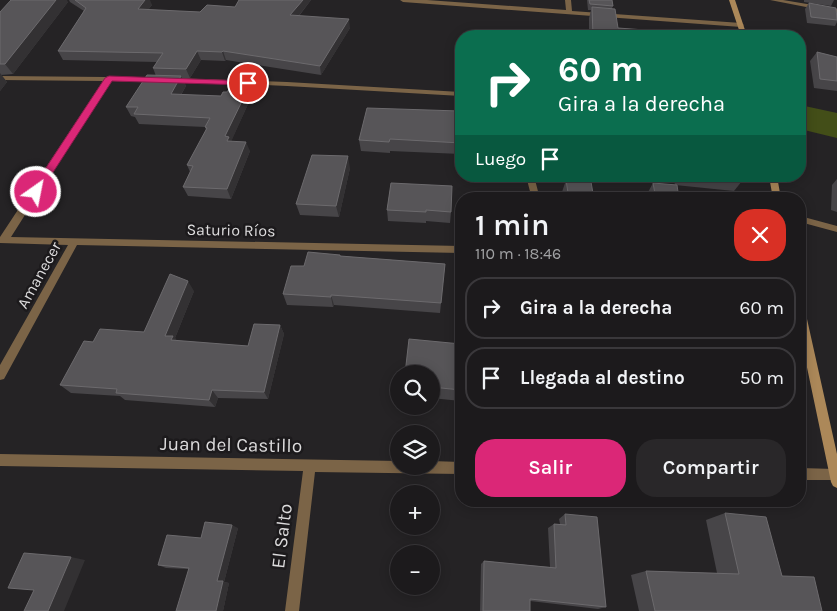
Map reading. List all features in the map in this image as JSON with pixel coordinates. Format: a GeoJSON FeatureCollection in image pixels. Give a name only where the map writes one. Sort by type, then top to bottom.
{"type":"FeatureCollection","features":[{"type":"Feature","properties":{"kind":"main road"},"geometry":{"type":"LineString","coordinates":[[732,0],[742,30]]}},
{"type":"Feature","properties":{"kind":"main road"},"geometry":{"type":"LineString","coordinates":[[806,338],[836,478]]}},
{"type":"Feature","properties":{"kind":"street"},"geometry":{"type":"LineString","coordinates":[[403,0],[741,24]]}},
{"type":"Feature","properties":{"kind":"street"},"geometry":{"type":"LineString","coordinates":[[568,0],[569,13]]}},
{"type":"Feature","properties":{"kind":"street"},"geometry":{"type":"LineString","coordinates":[[773,0],[837,11]]}},
{"type":"Feature","properties":{"kind":"street"},"geometry":{"type":"LineString","coordinates":[[0,78],[109,78],[288,84],[455,94]]}},
{"type":"Feature","properties":{"kind":"street"},"geometry":{"type":"LineString","coordinates":[[2,240],[109,78]]}},
{"type":"Feature","properties":{"kind":"street"},"geometry":{"type":"LineString","coordinates":[[806,221],[837,229]]}},
{"type":"Feature","properties":{"kind":"street","name":"Saturio Ríos"},"geometry":{"type":"LineString","coordinates":[[2,240],[455,250]]}},
{"type":"Feature","properties":{"kind":"street","name":"Amanecer"},"geometry":{"type":"LineString","coordinates":[[0,375],[75,241]]}},
{"type":"Feature","properties":{"kind":"street","name":"Juan del Castillo"},"geometry":{"type":"LineString","coordinates":[[0,460],[455,468]]}},
{"type":"Feature","properties":{"kind":"street","name":"El Salto"},"geometry":{"type":"LineString","coordinates":[[292,611],[310,465]]}},
{"type":"Feature","properties":{"kind":"street"},"geometry":{"type":"LineString","coordinates":[[806,475],[836,478]]}},
{"type":"Feature","properties":{"kind":"green space"},"geometry":{"type":"Polygon","coordinates":[[[806,106],[837,113],[837,138],[806,130],[806,106]]]}},
{"type":"Feature","properties":{"kind":"building"},"geometry":{"type":"Polygon","coordinates":[[[11,0],[56,0],[5,64],[0,64],[0,12],[11,0]]]}},
{"type":"Feature","properties":{"kind":"building"},"geometry":{"type":"Polygon","coordinates":[[[75,0],[145,0],[138,9],[200,12],[207,5],[235,7],[239,0],[303,0],[290,15],[349,19],[320,66],[223,51],[197,51],[186,69],[153,68],[163,53],[58,51],[86,8],[75,0]]]}},
{"type":"Feature","properties":{"kind":"building"},"geometry":{"type":"Polygon","coordinates":[[[589,0],[612,0],[613,6],[590,4],[589,0]]]}},
{"type":"Feature","properties":{"kind":"building"},"geometry":{"type":"Polygon","coordinates":[[[809,3],[836,8],[837,20],[811,17],[809,3]]]}},
{"type":"Feature","properties":{"kind":"building"},"geometry":{"type":"Polygon","coordinates":[[[592,7],[615,9],[618,28],[645,30],[593,30],[592,7]]]}},
{"type":"Feature","properties":{"kind":"building"},"geometry":{"type":"Polygon","coordinates":[[[817,52],[837,57],[837,81],[820,79],[817,52]]]}},
{"type":"Feature","properties":{"kind":"building"},"geometry":{"type":"Polygon","coordinates":[[[147,75],[181,76],[171,94],[221,96],[223,92],[227,92],[229,89],[235,92],[246,93],[225,136],[229,137],[227,141],[246,142],[227,189],[183,187],[193,166],[187,165],[207,128],[205,127],[210,118],[134,114],[138,107],[126,107],[147,75]]]}},
{"type":"Feature","properties":{"kind":"building"},"geometry":{"type":"Polygon","coordinates":[[[367,108],[455,111],[455,143],[390,139],[389,142],[359,140],[367,108]]]}},
{"type":"Feature","properties":{"kind":"building"},"geometry":{"type":"Polygon","coordinates":[[[312,155],[348,156],[336,206],[296,204],[312,155]]]}},
{"type":"Feature","properties":{"kind":"building"},"geometry":{"type":"Polygon","coordinates":[[[566,182],[591,182],[593,192],[568,192],[566,182]]]}},
{"type":"Feature","properties":{"kind":"building"},"geometry":{"type":"Polygon","coordinates":[[[391,183],[452,186],[451,212],[387,210],[391,183]]]}},
{"type":"Feature","properties":{"kind":"building"},"geometry":{"type":"Polygon","coordinates":[[[653,183],[677,185],[678,192],[655,192],[653,183]]]}},
{"type":"Feature","properties":{"kind":"building"},"geometry":{"type":"Polygon","coordinates":[[[308,252],[445,264],[441,303],[331,295],[331,297],[283,294],[291,266],[304,266],[308,252]]]}},
{"type":"Feature","properties":{"kind":"building"},"geometry":{"type":"Polygon","coordinates":[[[170,274],[188,281],[165,336],[173,336],[171,340],[248,346],[254,324],[280,325],[264,392],[212,390],[209,400],[116,393],[117,389],[60,385],[84,341],[93,342],[100,329],[144,332],[170,274]]]}},
{"type":"Feature","properties":{"kind":"building"},"geometry":{"type":"Polygon","coordinates":[[[409,339],[455,343],[455,389],[440,388],[440,365],[406,365],[409,339]]]}},
{"type":"Feature","properties":{"kind":"building"},"geometry":{"type":"Polygon","coordinates":[[[725,513],[766,517],[782,576],[814,577],[822,611],[655,611],[646,571],[739,574],[725,513]]]}},
{"type":"Feature","properties":{"kind":"building"},"geometry":{"type":"Polygon","coordinates":[[[565,514],[597,517],[606,607],[530,599],[530,611],[483,611],[484,561],[556,568],[554,524],[566,525],[565,514]]]}},
{"type":"Feature","properties":{"kind":"building"},"geometry":{"type":"Polygon","coordinates":[[[205,522],[232,525],[217,581],[223,581],[216,611],[176,611],[189,568],[158,565],[167,535],[201,538],[205,522]]]}},
{"type":"Feature","properties":{"kind":"building"},"geometry":{"type":"Polygon","coordinates":[[[24,553],[71,557],[48,611],[24,611],[34,590],[8,588],[24,553]]]}},
{"type":"Feature","properties":{"kind":"route"},"geometry":{"type":"LineString","coordinates":[[36,192],[109,78],[248,83]]}}]}
